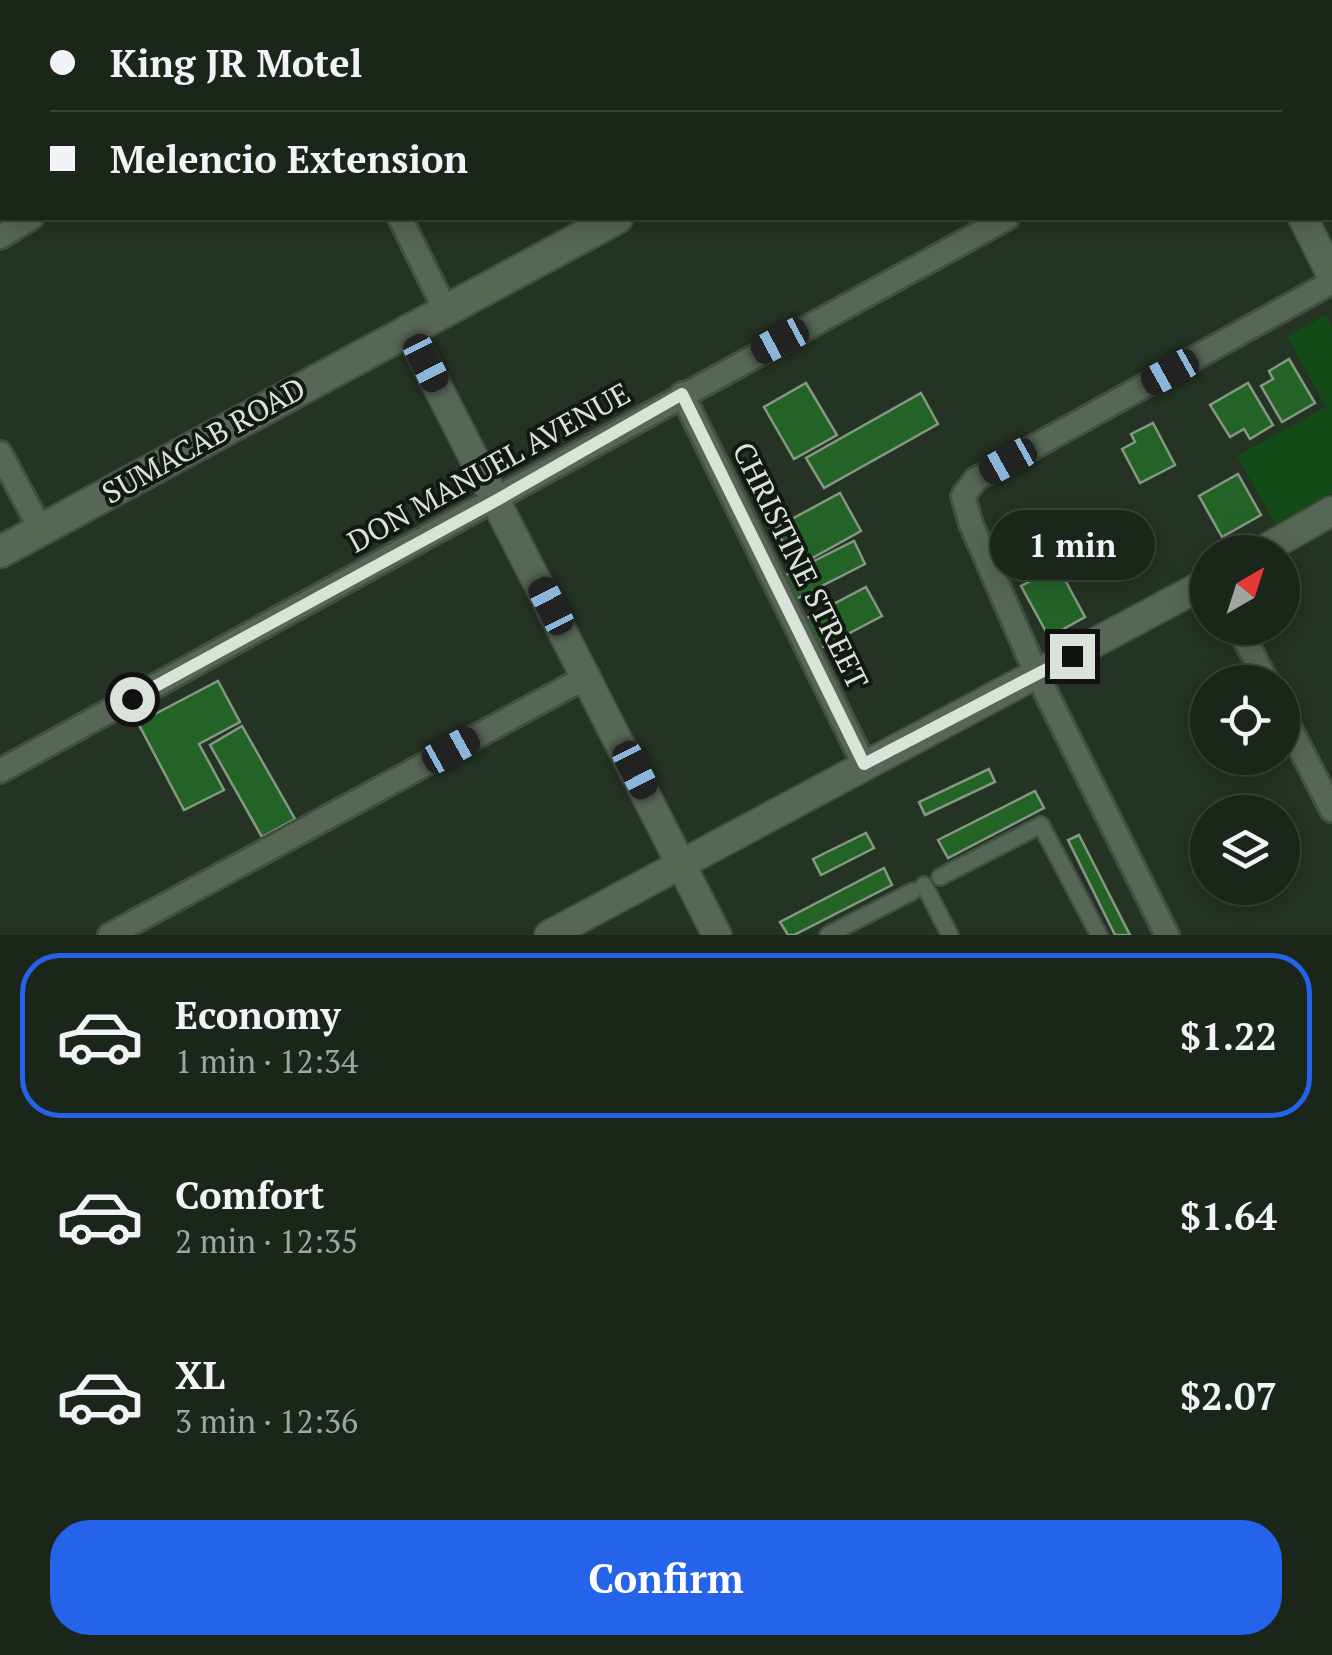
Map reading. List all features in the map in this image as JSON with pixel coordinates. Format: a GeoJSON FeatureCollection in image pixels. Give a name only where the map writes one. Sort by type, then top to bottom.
{"type":"FeatureCollection","features":[{"type":"Feature","properties":{"kind":"main road","name":"SUMACAB ROAD"},"geometry":{"type":"LineString","coordinates":[[0,552],[613,220]]}},
{"type":"Feature","properties":{"kind":"street"},"geometry":{"type":"LineString","coordinates":[[0,237],[28,220]]}},
{"type":"Feature","properties":{"kind":"street"},"geometry":{"type":"LineString","coordinates":[[401,220],[445,309]]}},
{"type":"Feature","properties":{"kind":"street","name":"DON MANUEL AVENUE"},"geometry":{"type":"LineString","coordinates":[[0,771],[1003,220]]}},
{"type":"Feature","properties":{"kind":"street"},"geometry":{"type":"LineString","coordinates":[[1167,935],[1037,675],[971,524],[964,496],[976,479],[1332,279],[1304,220]]}},
{"type":"Feature","properties":{"kind":"street"},"geometry":{"type":"LineString","coordinates":[[408,329],[717,935]]}},
{"type":"Feature","properties":{"kind":"street","name":"CHRISTINE STREET"},"geometry":{"type":"LineString","coordinates":[[682,394],[864,764]]}},
{"type":"Feature","properties":{"kind":"street"},"geometry":{"type":"LineString","coordinates":[[0,453],[41,530]]}},
{"type":"Feature","properties":{"kind":"street"},"geometry":{"type":"LineString","coordinates":[[1290,535],[1332,511]]}},
{"type":"Feature","properties":{"kind":"street"},"geometry":{"type":"LineString","coordinates":[[549,935],[1190,592]]}},
{"type":"Feature","properties":{"kind":"street"},"geometry":{"type":"LineString","coordinates":[[110,935],[588,676]]}},
{"type":"Feature","properties":{"kind":"street"},"geometry":{"type":"LineString","coordinates":[[1300,749],[1332,810]]}},
{"type":"Feature","properties":{"kind":"street"},"geometry":{"type":"LineString","coordinates":[[940,877],[1042,825],[1099,935]]}},
{"type":"Feature","properties":{"kind":"street"},"geometry":{"type":"LineString","coordinates":[[828,935],[918,888],[950,935]]}},
{"type":"Feature","properties":{"kind":"green space"},"geometry":{"type":"Polygon","coordinates":[[[1326,315],[1332,325],[1332,494],[1276,525],[1237,456],[1326,407],[1287,336],[1326,315]]]}},
{"type":"Feature","properties":{"kind":"building"},"geometry":{"type":"Polygon","coordinates":[[[1289,359],[1315,403],[1282,422],[1261,386],[1273,379],[1269,371],[1289,359]]]}},
{"type":"Feature","properties":{"kind":"building"},"geometry":{"type":"Polygon","coordinates":[[[806,383],[837,435],[794,459],[764,407],[806,383]]]}},
{"type":"Feature","properties":{"kind":"building"},"geometry":{"type":"Polygon","coordinates":[[[1248,383],[1273,425],[1250,439],[1244,429],[1230,437],[1210,405],[1248,383]]]}},
{"type":"Feature","properties":{"kind":"building"},"geometry":{"type":"Polygon","coordinates":[[[921,393],[938,424],[824,488],[806,458],[921,393]]]}},
{"type":"Feature","properties":{"kind":"building"},"geometry":{"type":"Polygon","coordinates":[[[1153,423],[1175,465],[1140,483],[1122,449],[1135,442],[1131,434],[1153,423]]]}},
{"type":"Feature","properties":{"kind":"building"},"geometry":{"type":"Polygon","coordinates":[[[1238,474],[1261,515],[1221,535],[1199,496],[1238,474]]]}},
{"type":"Feature","properties":{"kind":"building"},"geometry":{"type":"Polygon","coordinates":[[[840,493],[861,531],[796,567],[775,528],[840,493]]]}},
{"type":"Feature","properties":{"kind":"building"},"geometry":{"type":"Polygon","coordinates":[[[854,541],[865,564],[796,599],[784,576],[854,541]]]}},
{"type":"Feature","properties":{"kind":"building"},"geometry":{"type":"Polygon","coordinates":[[[1058,567],[1085,617],[1049,637],[1021,586],[1058,567]]]}},
{"type":"Feature","properties":{"kind":"building"},"geometry":{"type":"Polygon","coordinates":[[[866,587],[882,616],[819,649],[803,620],[866,587]]]}},
{"type":"Feature","properties":{"kind":"building"},"geometry":{"type":"Polygon","coordinates":[[[218,681],[240,722],[199,744],[224,790],[184,810],[138,723],[218,681]]]}},
{"type":"Feature","properties":{"kind":"building"},"geometry":{"type":"Polygon","coordinates":[[[242,726],[295,819],[262,837],[210,745],[242,726]]]}},
{"type":"Feature","properties":{"kind":"building"},"geometry":{"type":"Polygon","coordinates":[[[989,769],[995,782],[925,815],[919,802],[989,769]]]}},
{"type":"Feature","properties":{"kind":"building"},"geometry":{"type":"Polygon","coordinates":[[[1035,791],[1044,808],[948,858],[938,840],[1035,791]]]}},
{"type":"Feature","properties":{"kind":"building"},"geometry":{"type":"Polygon","coordinates":[[[866,833],[874,848],[821,875],[813,859],[866,833]]]}},
{"type":"Feature","properties":{"kind":"building"},"geometry":{"type":"Polygon","coordinates":[[[1079,835],[1130,935],[1115,935],[1068,840],[1079,835]]]}},
{"type":"Feature","properties":{"kind":"building"},"geometry":{"type":"Polygon","coordinates":[[[884,868],[892,885],[794,935],[788,935],[780,922],[884,868]]]}},
{"type":"Feature","properties":{"kind":"route"},"geometry":{"type":"LineString","coordinates":[[132,699],[682,394],[864,764],[1072,656]]}}]}
